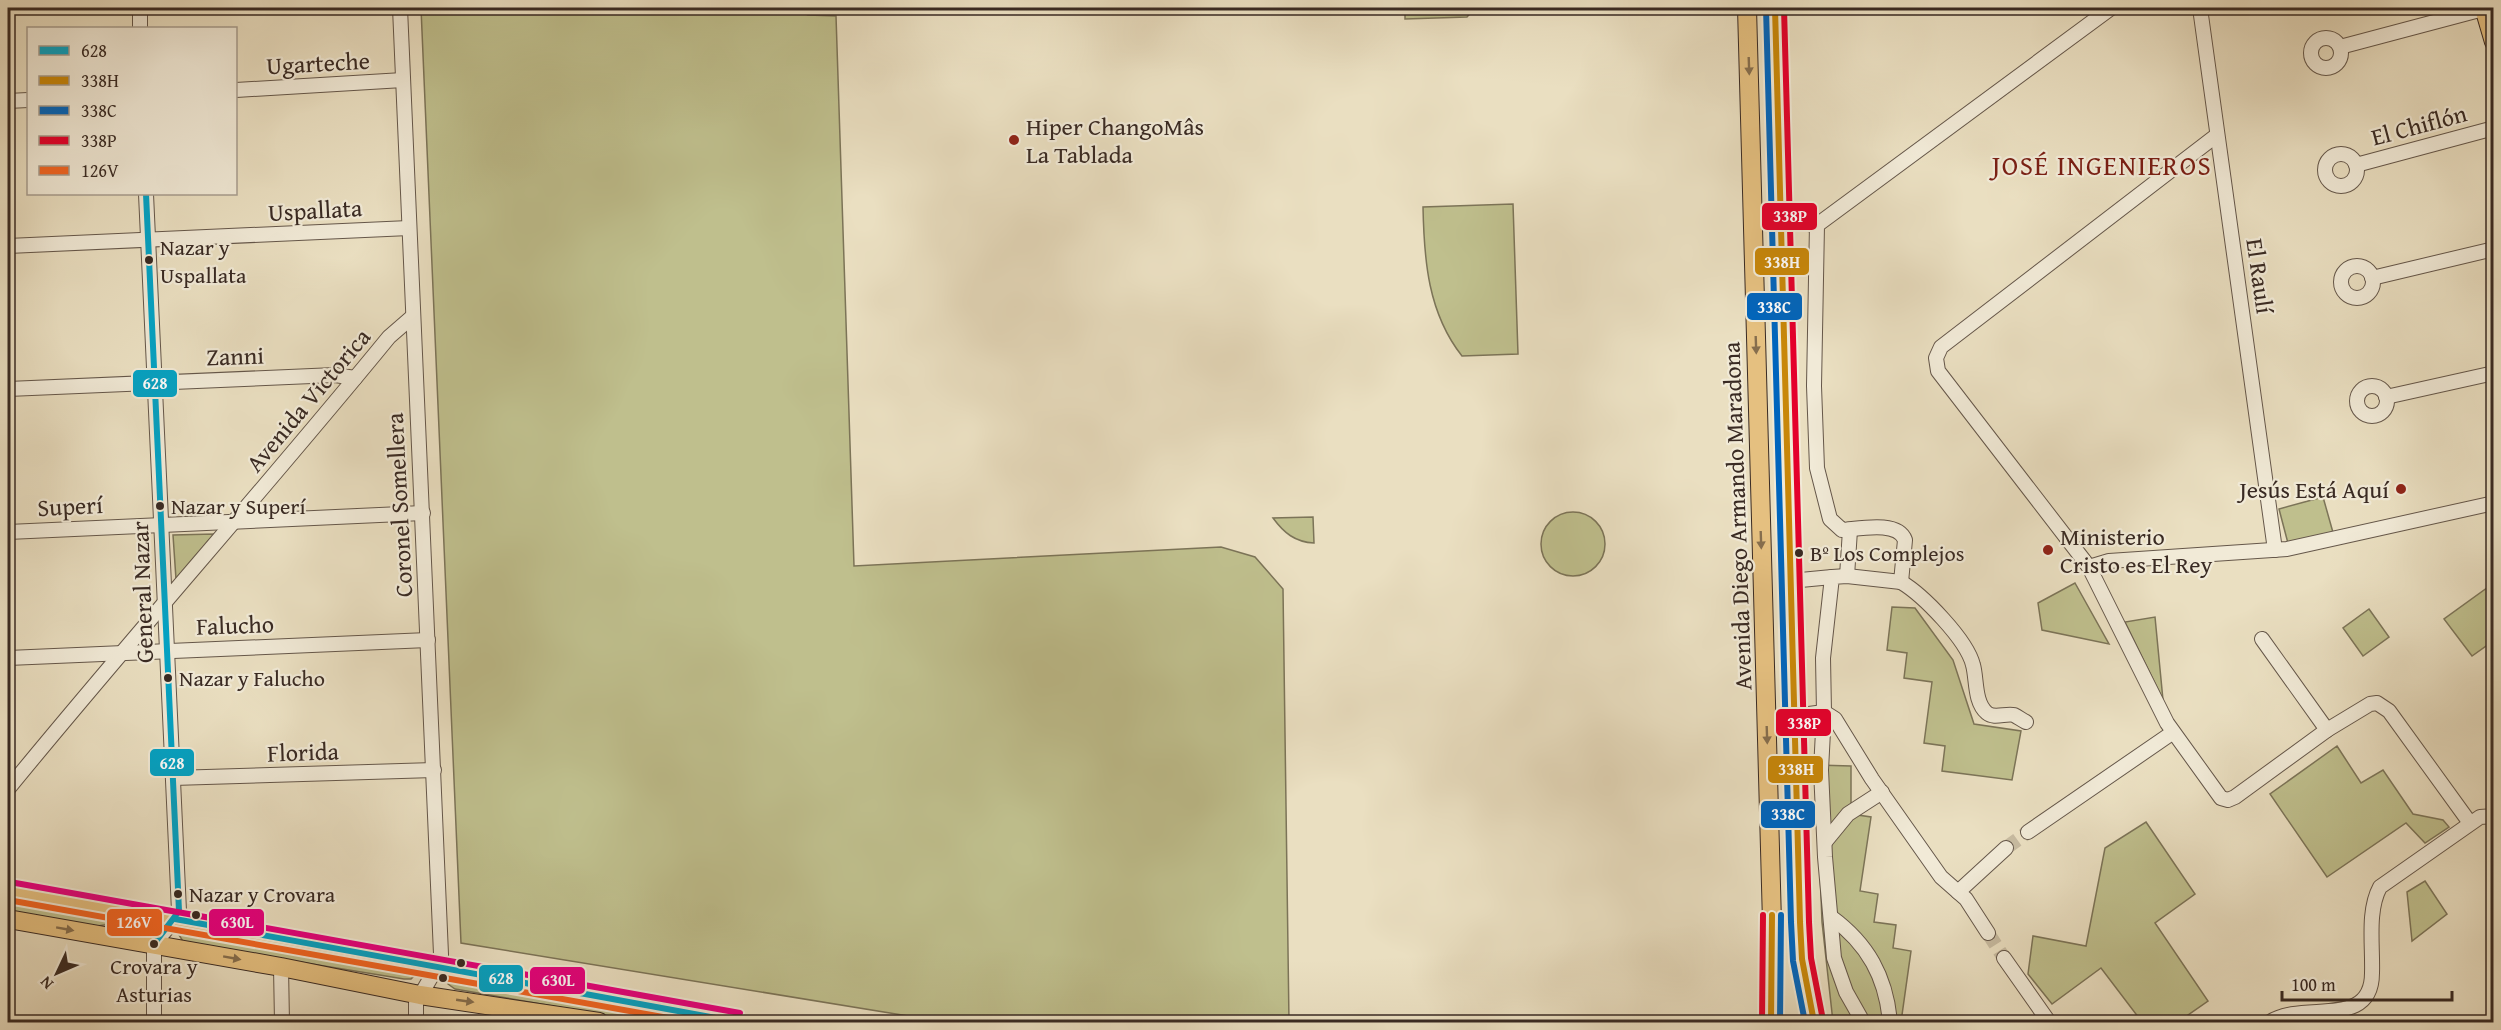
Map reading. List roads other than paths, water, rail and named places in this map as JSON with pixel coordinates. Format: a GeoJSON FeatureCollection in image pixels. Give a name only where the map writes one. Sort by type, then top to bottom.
{"type":"FeatureCollection","features":[{"type":"Feature","properties":{"kind":"main road","name":"Avenida Diego Armando Maradona"},"geometry":{"type":"LineString","coordinates":[[1747,8],[1772,922],[1771,1023]]}},
{"type":"Feature","properties":{"kind":"main road","name":"Avenida Diego Armando Maradona"},"geometry":{"type":"LineString","coordinates":[[1775,8],[1800,922],[1802,959],[1814,1023]]}},
{"type":"Feature","properties":{"kind":"main road"},"geometry":{"type":"LineString","coordinates":[[2485,8],[2493,42]]}},
{"type":"Feature","properties":{"kind":"main road"},"geometry":{"type":"LineString","coordinates":[[8,891],[175,919],[738,1023]]}},
{"type":"Feature","properties":{"kind":"main road"},"geometry":{"type":"LineString","coordinates":[[8,919],[281,967],[532,1016],[599,1023]]}},
{"type":"Feature","properties":{"kind":"street"},"geometry":{"type":"LineString","coordinates":[[140,8],[140,27]]}},
{"type":"Feature","properties":{"kind":"street","name":"Coronel Somellera"},"geometry":{"type":"LineString","coordinates":[[400,8],[441,954],[436,969],[420,994]]}},
{"type":"Feature","properties":{"kind":"street"},"geometry":{"type":"LineString","coordinates":[[1781,221],[1817,225],[2111,8]]}},
{"type":"Feature","properties":{"kind":"street","name":"El Raulí"},"geometry":{"type":"LineString","coordinates":[[2200,8],[2275,550]]}},
{"type":"Feature","properties":{"kind":"street"},"geometry":{"type":"LineString","coordinates":[[2340,47],[2485,8]]}},
{"type":"Feature","properties":{"kind":"street","name":"Ugarteche"},"geometry":{"type":"LineString","coordinates":[[237,90],[403,80]]}},
{"type":"Feature","properties":{"kind":"street"},"geometry":{"type":"LineString","coordinates":[[8,101],[27,100]]}},
{"type":"Feature","properties":{"kind":"street","name":"El Chiflón"},"geometry":{"type":"LineString","coordinates":[[2356,165],[2493,128]]}},
{"type":"Feature","properties":{"kind":"street"},"geometry":{"type":"LineString","coordinates":[[2217,135],[1938,351],[1938,371],[2089,567],[2172,733],[2216,793],[2228,800],[2326,730],[2370,704],[2383,706],[2470,823]]}},
{"type":"Feature","properties":{"kind":"street","name":"General Nazar"},"geometry":{"type":"LineString","coordinates":[[146,195],[166,601],[178,911],[175,919]]}},
{"type":"Feature","properties":{"kind":"street"},"geometry":{"type":"LineString","coordinates":[[1817,225],[1814,386],[1818,468],[1830,519],[1842,530],[1862,528],[1896,530],[1903,534],[1905,540],[1901,582]]}},
{"type":"Feature","properties":{"kind":"street","name":"Uspallata"},"geometry":{"type":"LineString","coordinates":[[8,246],[409,228]]}},
{"type":"Feature","properties":{"kind":"street"},"geometry":{"type":"LineString","coordinates":[[2372,278],[2493,249]]}},
{"type":"Feature","properties":{"kind":"street","name":"Avenida Victorica"},"geometry":{"type":"LineString","coordinates":[[8,789],[119,653],[237,520],[389,337],[412,317]]}},
{"type":"Feature","properties":{"kind":"street"},"geometry":{"type":"LineString","coordinates":[[2386,397],[2493,374]]}},
{"type":"Feature","properties":{"kind":"street","name":"Zanni"},"geometry":{"type":"LineString","coordinates":[[8,389],[335,375],[355,378]]}},
{"type":"Feature","properties":{"kind":"street"},"geometry":{"type":"LineString","coordinates":[[2089,567],[2109,561],[2275,550],[2493,504]]}},
{"type":"Feature","properties":{"kind":"street","name":"Superí"},"geometry":{"type":"LineString","coordinates":[[8,532],[162,523],[423,513]]}},
{"type":"Feature","properties":{"kind":"street"},"geometry":{"type":"LineString","coordinates":[[1847,576],[1850,530]]}},
{"type":"Feature","properties":{"kind":"street"},"geometry":{"type":"LineString","coordinates":[[1790,581],[1847,576],[1901,582],[1919,592],[1932,605],[1970,657],[1976,687],[1986,712],[1991,715],[2016,716],[2026,722]]}},
{"type":"Feature","properties":{"kind":"street"},"geometry":{"type":"LineString","coordinates":[[1832,577],[1823,658],[1824,712],[1821,770],[1825,842],[1835,963],[1846,992],[1863,1023]]}},
{"type":"Feature","properties":{"kind":"street"},"geometry":{"type":"LineString","coordinates":[[2262,639],[2326,730]]}},
{"type":"Feature","properties":{"kind":"street","name":"Falucho"},"geometry":{"type":"LineString","coordinates":[[8,658],[428,640]]}},
{"type":"Feature","properties":{"kind":"street"},"geometry":{"type":"LineString","coordinates":[[1794,716],[1824,712],[1835,719],[1941,877],[1966,899],[1988,933]]}},
{"type":"Feature","properties":{"kind":"street"},"geometry":{"type":"LineString","coordinates":[[2028,832],[2172,733]]}},
{"type":"Feature","properties":{"kind":"street","name":"Florida"},"geometry":{"type":"LineString","coordinates":[[173,778],[434,770]]}},
{"type":"Feature","properties":{"kind":"street"},"geometry":{"type":"LineString","coordinates":[[1825,842],[1848,814],[1882,792]]}},
{"type":"Feature","properties":{"kind":"street"},"geometry":{"type":"LineString","coordinates":[[2270,1023],[2294,1013],[2346,1011],[2367,998],[2372,985],[2373,904],[2380,887],[2470,823],[2480,817],[2493,816]]}},
{"type":"Feature","properties":{"kind":"street"},"geometry":{"type":"LineString","coordinates":[[1958,892],[2006,848]]}},
{"type":"Feature","properties":{"kind":"street"},"geometry":{"type":"LineString","coordinates":[[1831,917],[1864,946],[1878,968],[1886,987],[1890,1023]]}},
{"type":"Feature","properties":{"kind":"street"},"geometry":{"type":"LineString","coordinates":[[154,1023],[154,944],[175,919]]}},
{"type":"Feature","properties":{"kind":"street"},"geometry":{"type":"LineString","coordinates":[[2004,958],[2049,1023]]}},
{"type":"Feature","properties":{"kind":"street"},"geometry":{"type":"LineString","coordinates":[[281,967],[282,1023]]}},
{"type":"Feature","properties":{"kind":"street"},"geometry":{"type":"LineString","coordinates":[[416,1023],[416,1004],[420,994]]}},
{"type":"Feature","properties":{"kind":"tunnel"},"geometry":{"type":"LineString","coordinates":[[2006,848],[2028,832]]}},
{"type":"Feature","properties":{"kind":"tunnel"},"geometry":{"type":"LineString","coordinates":[[1988,933],[2004,958]]}},
{"type":"Feature","properties":{"kind":"place","name":"Hiper ChangoMâs La Tablada"},"geometry":{"type":"Point","coordinates":[1014,140]}},
{"type":"Feature","properties":{"kind":"place","name":"Nazar y Uspallata"},"geometry":{"type":"Point","coordinates":[149,260]}},
{"type":"Feature","properties":{"kind":"place","name":"Jesús Está Aquí"},"geometry":{"type":"Point","coordinates":[2401,489]}},
{"type":"Feature","properties":{"kind":"place","name":"Nazar y Superí"},"geometry":{"type":"Point","coordinates":[160,506]}},
{"type":"Feature","properties":{"kind":"place","name":"Ministerio Cristo es El Rey"},"geometry":{"type":"Point","coordinates":[2048,550]}},
{"type":"Feature","properties":{"kind":"place","name":"Bº Los Complejos"},"geometry":{"type":"Point","coordinates":[1799,553]}},
{"type":"Feature","properties":{"kind":"place","name":"Nazar y Falucho"},"geometry":{"type":"Point","coordinates":[168,678]}},
{"type":"Feature","properties":{"kind":"place","name":"Nazar y Crovara"},"geometry":{"type":"Point","coordinates":[178,894]}},
{"type":"Feature","properties":{"kind":"place","name":"Crovara y Asturias"},"geometry":{"type":"Point","coordinates":[154,944]}},
{"type":"Feature","properties":{"kind":"district","name":"JOSÉ INGENIEROS"},"geometry":{"type":"Point","coordinates":[2102,165]}}]}
